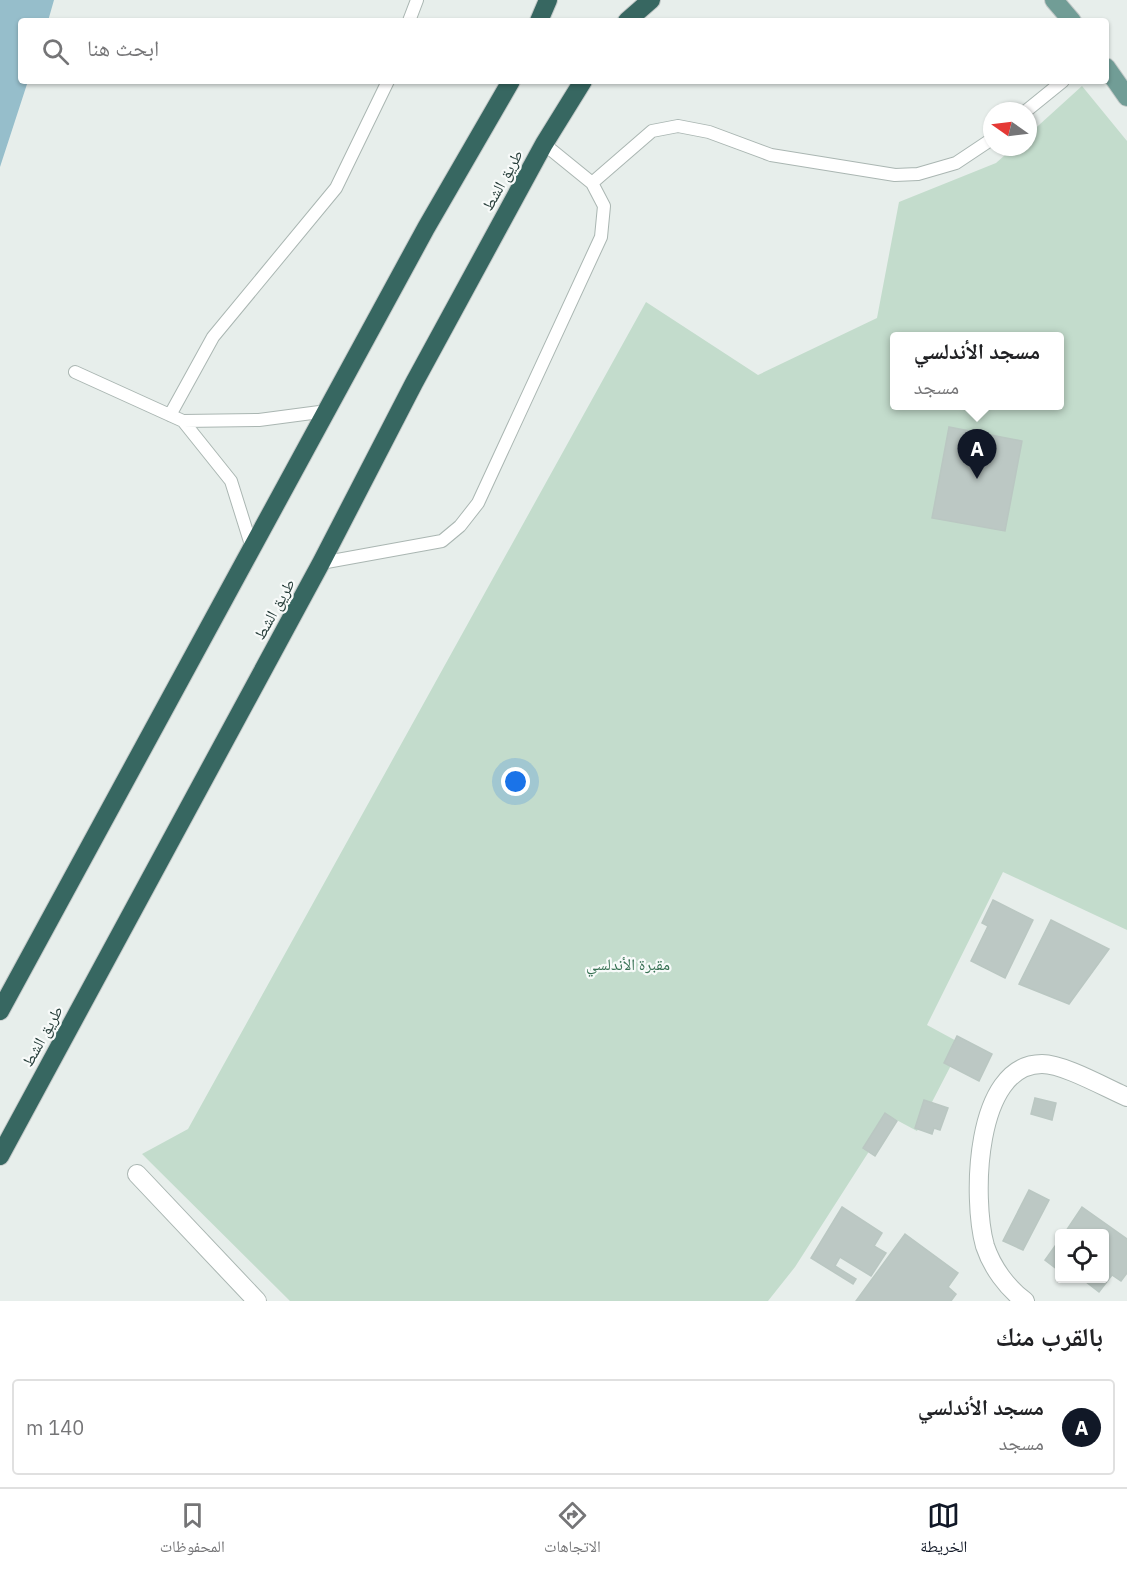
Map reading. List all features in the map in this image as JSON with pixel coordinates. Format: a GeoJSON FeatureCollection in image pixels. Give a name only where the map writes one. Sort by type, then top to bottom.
{"type":"FeatureCollection","features":[{"type":"Feature","properties":{"kind":"highway"},"geometry":{"type":"LineString","coordinates":[[540,18],[548,0]]}},
{"type":"Feature","properties":{"kind":"highway"},"geometry":{"type":"LineString","coordinates":[[630,18],[651,0]]}},
{"type":"Feature","properties":{"kind":"highway"},"geometry":{"type":"LineString","coordinates":[[0,1011],[426,228],[509,84]]}},
{"type":"Feature","properties":{"kind":"highway","name":"طريق الشط"},"geometry":{"type":"LineString","coordinates":[[0,1156],[321,563],[414,383],[544,144],[581,84]]}},
{"type":"Feature","properties":{"kind":"main road"},"geometry":{"type":"LineString","coordinates":[[1054,0],[1069,18]]}},
{"type":"Feature","properties":{"kind":"main road"},"geometry":{"type":"LineString","coordinates":[[1109,71],[1127,97]]}},
{"type":"Feature","properties":{"kind":"street"},"geometry":{"type":"LineString","coordinates":[[1025,1301],[1004,1281],[993,1264],[986,1246],[980,1215],[981,1153],[996,1093],[1007,1078],[1015,1072],[1023,1067],[1042,1064],[1060,1068],[1127,1098]]}},
{"type":"Feature","properties":{"kind":"street"},"geometry":{"type":"LineString","coordinates":[[137,1174],[257,1301]]}},
{"type":"Feature","properties":{"kind":"lane"},"geometry":{"type":"LineString","coordinates":[[410,18],[417,0]]}},
{"type":"Feature","properties":{"kind":"lane"},"geometry":{"type":"LineString","coordinates":[[170,415],[213,337],[336,188],[387,84]]}},
{"type":"Feature","properties":{"kind":"lane"},"geometry":{"type":"LineString","coordinates":[[1037,102],[1059,84]]}},
{"type":"Feature","properties":{"kind":"lane"},"geometry":{"type":"LineString","coordinates":[[592,183],[652,131],[678,126],[709,132],[771,155],[895,175],[918,174],[956,163],[983,145]]}},
{"type":"Feature","properties":{"kind":"lane"},"geometry":{"type":"LineString","coordinates":[[321,563],[442,541],[460,526],[478,503],[601,237],[604,206],[592,183],[544,144]]}},
{"type":"Feature","properties":{"kind":"lane"},"geometry":{"type":"LineString","coordinates":[[75,372],[183,421],[259,420],[327,411]]}},
{"type":"Feature","properties":{"kind":"lane"},"geometry":{"type":"LineString","coordinates":[[183,421],[231,481],[252,548]]}},
{"type":"Feature","properties":{"kind":"green space","name":"مقبرة الأندلسي"},"geometry":{"type":"Polygon","coordinates":[[[1082,86],[1127,141],[1127,930],[1003,872],[927,1025],[962,1044],[917,1131],[891,1117],[795,1267],[768,1301],[290,1301],[142,1154],[188,1129],[646,302],[758,375],[877,318],[899,202],[996,163],[1004,156],[1037,156],[1037,127],[1082,86]]]}},
{"type":"Feature","properties":{"kind":"water"},"geometry":{"type":"Polygon","coordinates":[[[0,0],[54,0],[49,18],[18,18],[18,84],[27,84],[0,167],[0,0]]]}},
{"type":"Feature","properties":{"kind":"building"},"geometry":{"type":"Polygon","coordinates":[[[949,427],[1022,441],[1005,531],[932,518],[949,427]]]}},
{"type":"Feature","properties":{"kind":"building"},"geometry":{"type":"Polygon","coordinates":[[[993,900],[1033,920],[1005,978],[971,961],[988,926],[982,923],[993,900]]]}},
{"type":"Feature","properties":{"kind":"building"},"geometry":{"type":"Polygon","coordinates":[[[1051,920],[1109,949],[1069,1004],[1019,984],[1051,920]]]}},
{"type":"Feature","properties":{"kind":"building"},"geometry":{"type":"Polygon","coordinates":[[[957,1036],[992,1054],[979,1081],[944,1063],[957,1036]]]}},
{"type":"Feature","properties":{"kind":"building"},"geometry":{"type":"Polygon","coordinates":[[[1035,1098],[1056,1103],[1052,1120],[1031,1114],[1035,1098]]]}},
{"type":"Feature","properties":{"kind":"building"},"geometry":{"type":"Polygon","coordinates":[[[924,1100],[948,1108],[940,1130],[934,1128],[932,1134],[915,1128],[924,1100]]]}},
{"type":"Feature","properties":{"kind":"building"},"geometry":{"type":"Polygon","coordinates":[[[885,1113],[897,1121],[875,1156],[863,1148],[885,1113]]]}},
{"type":"Feature","properties":{"kind":"building"},"geometry":{"type":"Polygon","coordinates":[[[1029,1190],[1049,1200],[1023,1250],[1003,1241],[1029,1190]]]}},
{"type":"Feature","properties":{"kind":"building"},"geometry":{"type":"Polygon","coordinates":[[[842,1207],[882,1233],[874,1246],[886,1253],[871,1276],[840,1257],[835,1266],[856,1279],[853,1284],[811,1258],[842,1207]]]}},
{"type":"Feature","properties":{"kind":"building"},"geometry":{"type":"Polygon","coordinates":[[[1082,1207],[1127,1239],[1127,1273],[1121,1281],[1112,1275],[1109,1279],[1109,1229],[1067,1229],[1082,1207]]]}},
{"type":"Feature","properties":{"kind":"building"},"geometry":{"type":"Polygon","coordinates":[[[905,1234],[958,1273],[948,1287],[956,1294],[951,1301],[856,1301],[905,1234]]]}},
{"type":"Feature","properties":{"kind":"building"},"geometry":{"type":"Polygon","coordinates":[[[1055,1246],[1055,1268],[1045,1260],[1055,1246]]]}},
{"type":"Feature","properties":{"kind":"building"},"geometry":{"type":"Polygon","coordinates":[[[1087,1283],[1106,1283],[1099,1292],[1087,1283]]]}},
{"type":"Feature","properties":{"kind":"place","name":"مسجد الأندلسي"},"geometry":{"type":"Point","coordinates":[977,479]}}]}
